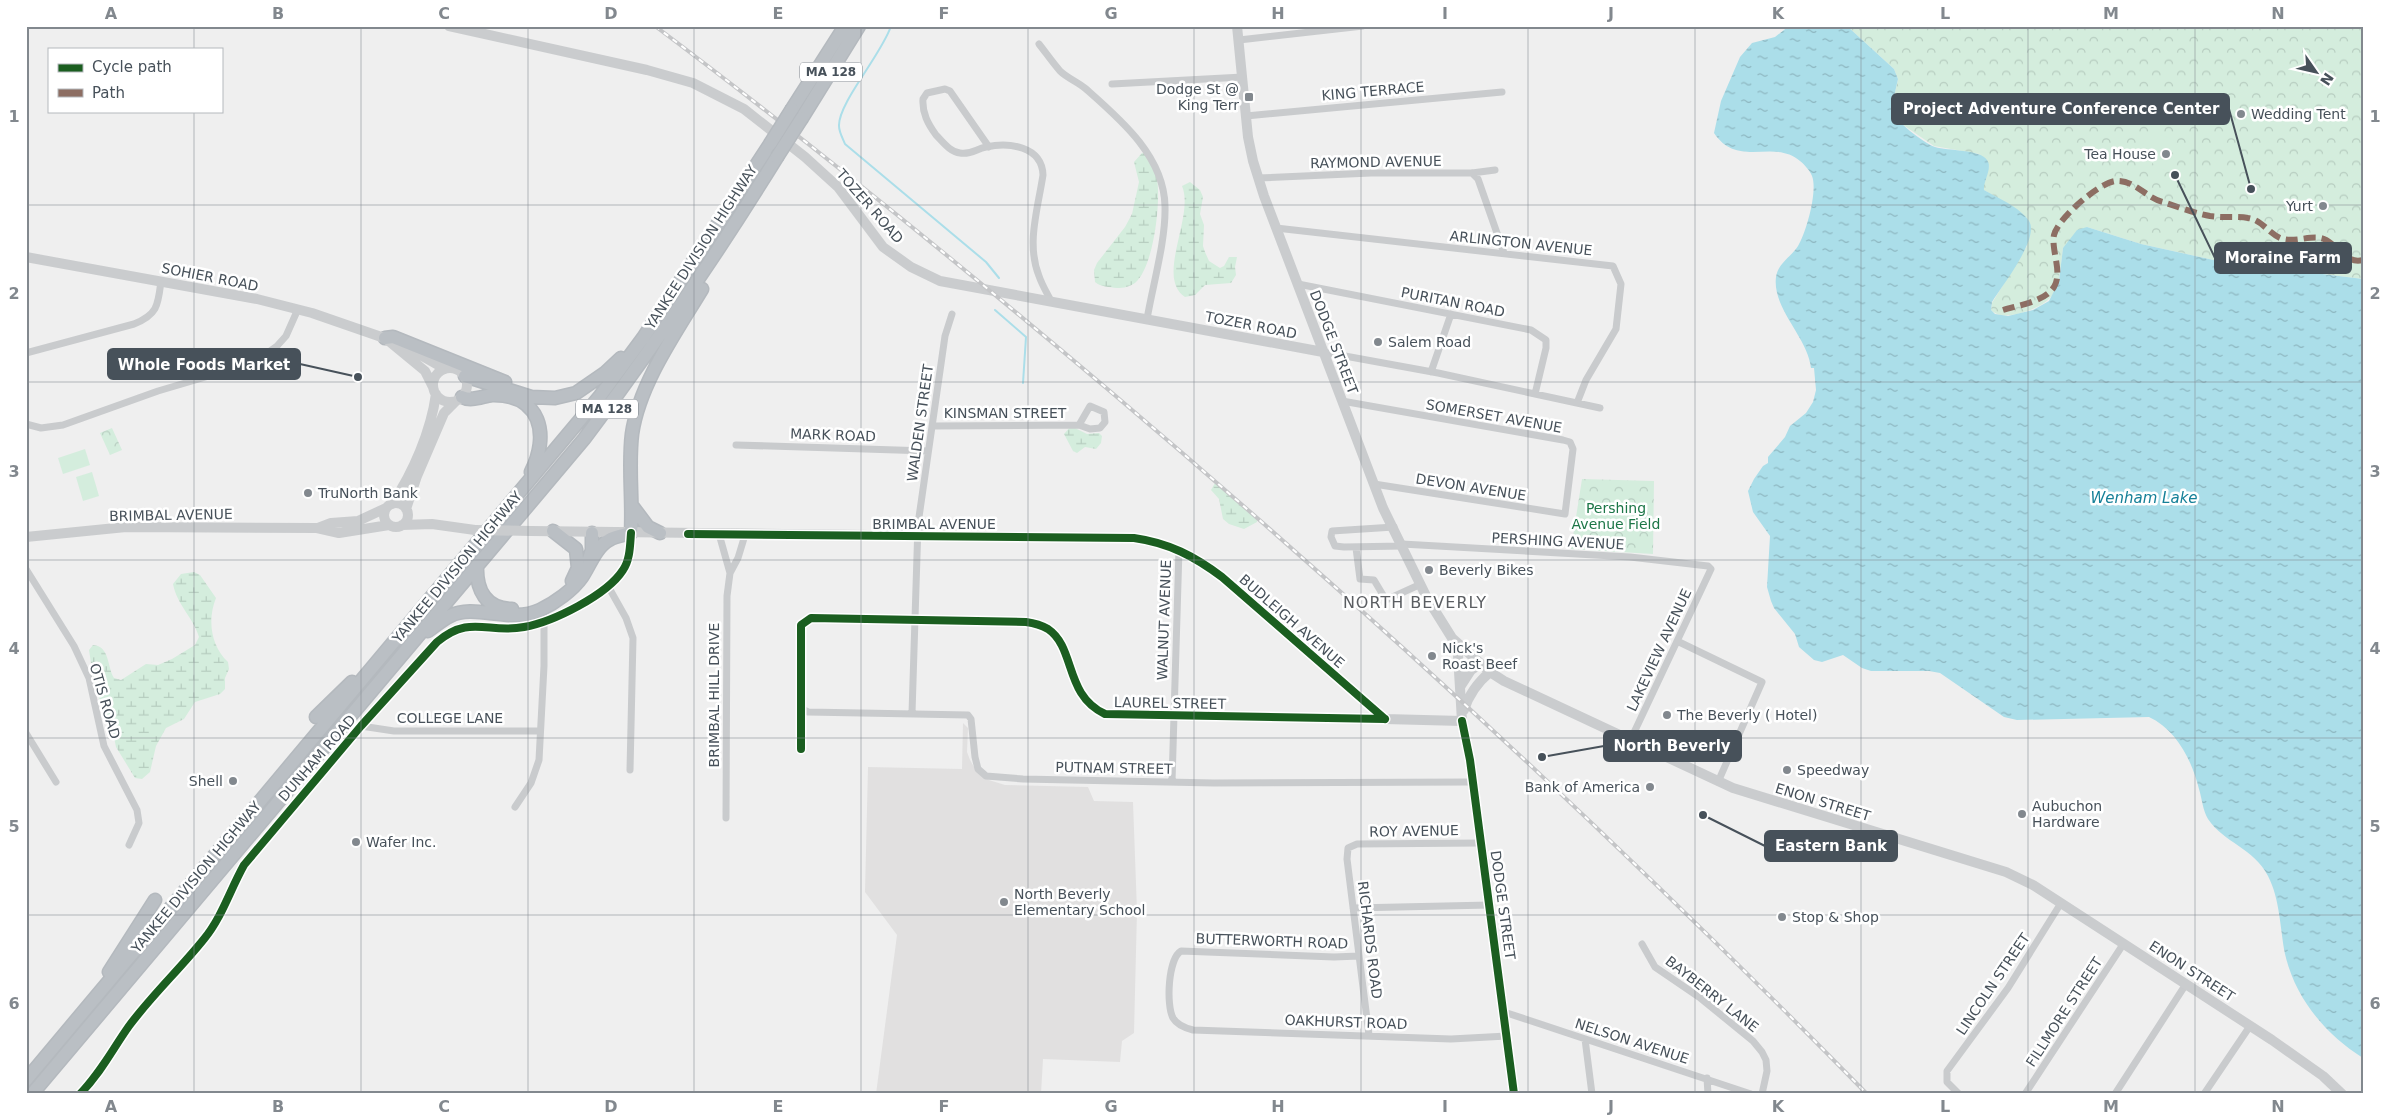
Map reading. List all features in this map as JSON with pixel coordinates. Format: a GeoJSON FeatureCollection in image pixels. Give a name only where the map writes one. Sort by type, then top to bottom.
{"type":"FeatureCollection","features":[{"type":"Feature","properties":{"kind":"highway","name":"YANKEE DIVISION HIGHWAY"},"geometry":{"type":"LineString","coordinates":[[26,1080],[600,396],[643,338],[845,26]]}},
{"type":"Feature","properties":{"kind":"highway","name":"YANKEE DIVISION HIGHWAY"},"geometry":{"type":"LineString","coordinates":[[32,1094],[584,440],[643,361],[714,258],[860,26]]}},
{"type":"Feature","properties":{"kind":"highway"},"geometry":{"type":"LineString","coordinates":[[412,643],[451,615],[479,613],[511,616],[525,615],[541,609],[574,586],[600,548],[609,540],[631,533],[633,507],[632,435],[644,391],[777,157]]}},
{"type":"Feature","properties":{"kind":"highway"},"geometry":{"type":"LineString","coordinates":[[385,338],[393,337],[527,390],[555,398]]}},
{"type":"Feature","properties":{"kind":"highway"},"geometry":{"type":"LineString","coordinates":[[465,376],[531,397],[555,398],[576,393],[643,338]]}},
{"type":"Feature","properties":{"kind":"highway"},"geometry":{"type":"LineString","coordinates":[[459,399],[494,395],[512,397],[527,405],[539,423],[541,445],[538,458],[495,523]]}},
{"type":"Feature","properties":{"kind":"highway"},"geometry":{"type":"LineString","coordinates":[[633,507],[648,526],[660,533]]}},
{"type":"Feature","properties":{"kind":"highway"},"geometry":{"type":"LineString","coordinates":[[476,566],[478,589],[484,598],[494,605],[505,609],[519,609],[538,604],[553,597],[567,586],[574,579],[578,568],[576,550],[553,532]]}},
{"type":"Feature","properties":{"kind":"highway"},"geometry":{"type":"LineString","coordinates":[[585,571],[592,550],[592,533]]}},
{"type":"Feature","properties":{"kind":"highway"},"geometry":{"type":"LineString","coordinates":[[316,717],[355,680],[442,585]]}},
{"type":"Feature","properties":{"kind":"highway"},"geometry":{"type":"LineString","coordinates":[[79,1017],[155,900]]}},
{"type":"Feature","properties":{"kind":"main road","name":"TOZER ROAD"},"geometry":{"type":"LineString","coordinates":[[449,26],[677,77],[709,90],[744,109],[805,157],[838,187],[883,247],[911,267],[940,280],[1324,352]]}},
{"type":"Feature","properties":{"kind":"main road","name":"DODGE STREET"},"geometry":{"type":"LineString","coordinates":[[1237,26],[1252,161],[1383,508],[1421,584],[1452,638],[1458,655],[1462,721],[1473,782],[1514,1094]]}},
{"type":"Feature","properties":{"kind":"main road","name":"SOHIER ROAD"},"geometry":{"type":"LineString","coordinates":[[26,257],[160,281],[298,310],[385,338],[404,346],[445,369]]}},
{"type":"Feature","properties":{"kind":"main road"},"geometry":{"type":"LineString","coordinates":[[385,338],[425,371],[434,390],[448,402],[459,399]]}},
{"type":"Feature","properties":{"kind":"main road"},"geometry":{"type":"LineString","coordinates":[[389,525],[384,516],[415,458],[431,419],[434,379],[438,373],[452,368],[465,376],[466,391],[444,414],[418,476],[407,511],[407,519],[402,525]]}},
{"type":"Feature","properties":{"kind":"main road"},"geometry":{"type":"LineString","coordinates":[[317,528],[331,523],[358,521],[389,506],[400,504],[407,511],[432,524]]}},
{"type":"Feature","properties":{"kind":"main road"},"geometry":{"type":"LineString","coordinates":[[317,528],[339,533],[389,525],[396,527],[432,524]]}},
{"type":"Feature","properties":{"kind":"main road","name":"BRIMBAL AVENUE"},"geometry":{"type":"LineString","coordinates":[[432,524],[475,530],[592,533],[1134,538],[1154,541],[1179,549]]}},
{"type":"Feature","properties":{"kind":"main road","name":"BRIMBAL AVENUE"},"geometry":{"type":"LineString","coordinates":[[26,537],[126,528],[317,528]]}},
{"type":"Feature","properties":{"kind":"main road","name":"BUDLEIGH AVENUE"},"geometry":{"type":"LineString","coordinates":[[1179,549],[1196,558],[1222,577],[1385,719]]}},
{"type":"Feature","properties":{"kind":"main road","name":"ENON STREET"},"geometry":{"type":"LineString","coordinates":[[1452,638],[1480,664],[1504,681],[1718,782],[1794,808],[2006,872],[2033,885],[2289,1052],[2323,1076],[2342,1094]]}},
{"type":"Feature","properties":{"kind":"main road"},"geometry":{"type":"LineString","coordinates":[[1460,688],[1466,676],[1480,664]]}},
{"type":"Feature","properties":{"kind":"main road","name":"DODGE STREET"},"geometry":{"type":"LineString","coordinates":[[1462,721],[1469,695],[1478,682],[1490,672]]}},
{"type":"Feature","properties":{"kind":"main road","name":"LAUREL STREET"},"geometry":{"type":"LineString","coordinates":[[1385,719],[1462,721]]}},
{"type":"Feature","properties":{"kind":"street"},"geometry":{"type":"LineString","coordinates":[[1239,40],[1363,26]]}},
{"type":"Feature","properties":{"kind":"street"},"geometry":{"type":"LineString","coordinates":[[1039,44],[1060,71],[1084,88],[1129,129],[1151,158],[1160,175],[1165,206],[1164,228],[1148,319]]}},
{"type":"Feature","properties":{"kind":"street"},"geometry":{"type":"LineString","coordinates":[[1112,84],[1242,77]]}},
{"type":"Feature","properties":{"kind":"street"},"geometry":{"type":"LineString","coordinates":[[989,147],[950,91],[945,88],[927,94],[923,99],[925,116],[931,128],[948,148],[958,153],[967,154],[989,147],[1016,146],[1026,148],[1039,158],[1042,165],[1033,236],[1034,254],[1038,276],[1051,301]]}},
{"type":"Feature","properties":{"kind":"street","name":"KING TERRACE"},"geometry":{"type":"LineString","coordinates":[[1246,116],[1502,92]]}},
{"type":"Feature","properties":{"kind":"street","name":"RAYMOND AVENUE"},"geometry":{"type":"LineString","coordinates":[[1258,178],[1371,173],[1472,173],[1495,170]]}},
{"type":"Feature","properties":{"kind":"street"},"geometry":{"type":"LineString","coordinates":[[1472,173],[1478,179],[1504,253]]}},
{"type":"Feature","properties":{"kind":"street","name":"ARLINGTON AVENUE"},"geometry":{"type":"LineString","coordinates":[[1276,228],[1613,266],[1620,278],[1620,304],[1616,329],[1586,380],[1577,403]]}},
{"type":"Feature","properties":{"kind":"street"},"geometry":{"type":"LineString","coordinates":[[26,353],[134,324],[148,318],[155,310],[160,281]]}},
{"type":"Feature","properties":{"kind":"street","name":"PURITAN ROAD"},"geometry":{"type":"LineString","coordinates":[[1298,284],[1531,330],[1546,340],[1546,348],[1535,394]]}},
{"type":"Feature","properties":{"kind":"street"},"geometry":{"type":"LineString","coordinates":[[26,424],[41,428],[63,425],[158,391],[253,362],[278,346],[286,336],[298,310]]}},
{"type":"Feature","properties":{"kind":"street","name":"WALDEN STREET"},"geometry":{"type":"LineString","coordinates":[[912,713],[918,536],[945,336],[952,314]]}},
{"type":"Feature","properties":{"kind":"street"},"geometry":{"type":"LineString","coordinates":[[1431,372],[1451,314]]}},
{"type":"Feature","properties":{"kind":"street"},"geometry":{"type":"LineString","coordinates":[[1324,352],[1431,372],[1600,408]]}},
{"type":"Feature","properties":{"kind":"street","name":"SOMERSET AVENUE"},"geometry":{"type":"LineString","coordinates":[[1342,401],[1570,442],[1573,449],[1565,514]]}},
{"type":"Feature","properties":{"kind":"street","name":"KINSMAN STREET"},"geometry":{"type":"LineString","coordinates":[[932,426],[1079,425]]}},
{"type":"Feature","properties":{"kind":"street","name":"MARK ROAD"},"geometry":{"type":"LineString","coordinates":[[736,445],[928,451]]}},
{"type":"Feature","properties":{"kind":"street","name":"DEVON AVENUE"},"geometry":{"type":"LineString","coordinates":[[1374,484],[1565,514]]}},
{"type":"Feature","properties":{"kind":"street","name":"PERSHING AVENUE"},"geometry":{"type":"LineString","coordinates":[[1394,527],[1332,531],[1331,537],[1335,546],[1356,548],[1403,545],[1630,558],[1708,566],[1711,569]]}},
{"type":"Feature","properties":{"kind":"street","name":"DUNHAM ROAD"},"geometry":{"type":"LineString","coordinates":[[80,1094],[99,1074],[130,1025],[205,938],[224,907],[244,865],[361,726],[437,642],[450,631],[476,625],[498,628],[523,628],[544,622],[608,586],[626,564],[631,533]]}},
{"type":"Feature","properties":{"kind":"street","name":"BRIMBAL HILL DRIVE"},"geometry":{"type":"LineString","coordinates":[[719,534],[730,573]]}},
{"type":"Feature","properties":{"kind":"street","name":"BRIMBAL HILL DRIVE"},"geometry":{"type":"LineString","coordinates":[[726,818],[727,596],[730,573],[738,558],[745,535]]}},
{"type":"Feature","properties":{"kind":"street"},"geometry":{"type":"LineString","coordinates":[[1356,548],[1360,580],[1374,580],[1386,600],[1421,584]]}},
{"type":"Feature","properties":{"kind":"street","name":"WALNUT AVENUE"},"geometry":{"type":"LineString","coordinates":[[1172,782],[1179,549]]}},
{"type":"Feature","properties":{"kind":"street","name":"OTIS ROAD"},"geometry":{"type":"LineString","coordinates":[[26,569],[74,646],[89,678],[104,745],[137,810],[139,823],[129,845]]}},
{"type":"Feature","properties":{"kind":"street","name":"LAKEVIEW AVENUE"},"geometry":{"type":"LineString","coordinates":[[1630,741],[1711,569]]}},
{"type":"Feature","properties":{"kind":"street"},"geometry":{"type":"LineString","coordinates":[[608,586],[626,618],[633,638],[630,770]]}},
{"type":"Feature","properties":{"kind":"street","name":"LAUREL STREET"},"geometry":{"type":"LineString","coordinates":[[801,749],[801,625],[811,618],[1026,622],[1040,625],[1049,630],[1057,640],[1081,696],[1095,709],[1110,714],[1385,719]]}},
{"type":"Feature","properties":{"kind":"street"},"geometry":{"type":"LineString","coordinates":[[515,807],[536,772],[544,666],[544,622]]}},
{"type":"Feature","properties":{"kind":"street"},"geometry":{"type":"LineString","coordinates":[[1677,641],[1762,682],[1718,782]]}},
{"type":"Feature","properties":{"kind":"street","name":"PUTNAM STREET"},"geometry":{"type":"LineString","coordinates":[[802,709],[808,712],[968,715],[971,720],[978,769],[986,776],[1023,779],[1172,782],[1473,782]]}},
{"type":"Feature","properties":{"kind":"street","name":"COLLEGE LANE"},"geometry":{"type":"LineString","coordinates":[[361,726],[394,731],[540,731]]}},
{"type":"Feature","properties":{"kind":"street"},"geometry":{"type":"LineString","coordinates":[[26,732],[56,782]]}},
{"type":"Feature","properties":{"kind":"street","name":"ROY AVENUE"},"geometry":{"type":"LineString","coordinates":[[1348,848],[1357,844],[1481,843]]}},
{"type":"Feature","properties":{"kind":"street","name":"RICHARDS ROAD"},"geometry":{"type":"LineString","coordinates":[[1348,848],[1346,853],[1369,1035]]}},
{"type":"Feature","properties":{"kind":"street","name":"LINCOLN STREET"},"geometry":{"type":"LineString","coordinates":[[1959,1094],[1946,1079],[1947,1071],[2008,988],[2062,903]]}},
{"type":"Feature","properties":{"kind":"street"},"geometry":{"type":"LineString","coordinates":[[1353,908],[1490,905]]}},
{"type":"Feature","properties":{"kind":"street","name":"FILLMORE STREET"},"geometry":{"type":"LineString","coordinates":[[2025,1094],[2124,943]]}},
{"type":"Feature","properties":{"kind":"street","name":"BAYBERRY LANE"},"geometry":{"type":"LineString","coordinates":[[1642,944],[1655,967],[1698,997],[1753,1040],[1766,1060],[1768,1071],[1762,1094]]}},
{"type":"Feature","properties":{"kind":"street","name":"BUTTERWORTH ROAD"},"geometry":{"type":"LineString","coordinates":[[1185,1028],[1174,1020],[1170,1008],[1171,970],[1177,953],[1181,951],[1334,957],[1359,956]]}},
{"type":"Feature","properties":{"kind":"street"},"geometry":{"type":"LineString","coordinates":[[2115,1094],[2186,984]]}},
{"type":"Feature","properties":{"kind":"street","name":"NELSON AVENUE"},"geometry":{"type":"LineString","coordinates":[[1504,1012],[1751,1094]]}},
{"type":"Feature","properties":{"kind":"street"},"geometry":{"type":"LineString","coordinates":[[2204,1094],[2250,1026]]}},
{"type":"Feature","properties":{"kind":"street","name":"OAKHURST ROAD"},"geometry":{"type":"LineString","coordinates":[[1185,1028],[1451,1039],[1506,1036]]}},
{"type":"Feature","properties":{"kind":"street"},"geometry":{"type":"LineString","coordinates":[[1585,1039],[1592,1094]]}},
{"type":"Feature","properties":{"kind":"street"},"geometry":{"type":"LineString","coordinates":[[1707,1078],[1708,1094]]}},
{"type":"Feature","properties":{"kind":"shaded area","name":"North Beverly Elementary School"},"geometry":{"type":"Polygon","coordinates":[[[963,723],[968,728],[967,752],[970,760],[977,772],[989,780],[1005,785],[1088,787],[1094,801],[1133,802],[1137,911],[1134,1033],[1122,1041],[1120,1062],[1043,1059],[1041,1094],[876,1094],[897,935],[865,892],[868,767],[962,769],[963,723]]]}},
{"type":"Feature","properties":{"kind":"green space"},"geometry":{"type":"Polygon","coordinates":[[[1847,26],[2363,26],[2363,279],[2218,261],[2141,244],[2087,227],[2063,248],[2058,284],[2049,299],[2031,310],[2017,314],[1997,314],[1991,310],[1992,303],[2027,246],[2016,209],[1984,190],[1983,184],[1989,166],[1979,154],[1934,146],[1896,120],[1891,110],[1898,79],[1894,69],[1847,26]]]}},
{"type":"Feature","properties":{"kind":"green space"},"geometry":{"type":"Polygon","coordinates":[[[2161,135],[2172,139],[2180,148],[2170,154],[2168,151],[2164,151],[2164,156],[2168,157],[2165,164],[2166,171],[2147,158],[2142,145],[2149,137],[2161,135]]]}},
{"type":"Feature","properties":{"kind":"green space"},"geometry":{"type":"Polygon","coordinates":[[[1142,153],[1146,154],[1155,172],[1158,189],[1155,233],[1147,263],[1142,275],[1135,283],[1122,288],[1102,286],[1095,282],[1094,270],[1097,263],[1125,227],[1132,214],[1139,182],[1134,162],[1142,153]]]}},
{"type":"Feature","properties":{"kind":"green space"},"geometry":{"type":"Polygon","coordinates":[[[1190,182],[1200,190],[1203,197],[1200,214],[1204,225],[1203,246],[1209,261],[1220,268],[1224,266],[1229,257],[1237,257],[1236,275],[1231,283],[1205,285],[1195,295],[1185,297],[1177,288],[1174,275],[1174,261],[1184,213],[1185,199],[1182,186],[1190,182]]]}},
{"type":"Feature","properties":{"kind":"green space"},"geometry":{"type":"Polygon","coordinates":[[[1071,426],[1087,434],[1099,433],[1102,436],[1101,443],[1096,449],[1085,447],[1077,453],[1073,451],[1064,434],[1071,426]]]}},
{"type":"Feature","properties":{"kind":"green space"},"geometry":{"type":"Polygon","coordinates":[[[112,428],[122,450],[110,455],[100,433],[112,428]]]}},
{"type":"Feature","properties":{"kind":"green space"},"geometry":{"type":"Polygon","coordinates":[[[85,449],[90,465],[63,474],[58,458],[85,449]]]}},
{"type":"Feature","properties":{"kind":"green space"},"geometry":{"type":"Polygon","coordinates":[[[92,472],[99,496],[83,501],[76,477],[92,472]]]}},
{"type":"Feature","properties":{"kind":"green space","name":"Pershing Avenue Field"},"geometry":{"type":"Polygon","coordinates":[[[1582,479],[1654,481],[1653,554],[1571,549],[1582,479]]]}},
{"type":"Feature","properties":{"kind":"green space"},"geometry":{"type":"Polygon","coordinates":[[[1215,483],[1222,485],[1226,492],[1257,519],[1257,522],[1244,529],[1229,524],[1223,519],[1219,499],[1211,490],[1215,483]]]}},
{"type":"Feature","properties":{"kind":"green space"},"geometry":{"type":"Polygon","coordinates":[[[194,572],[200,575],[216,598],[211,624],[214,641],[222,656],[228,662],[229,669],[225,678],[225,689],[220,694],[195,702],[184,719],[166,728],[156,746],[150,772],[142,779],[135,778],[116,747],[113,732],[107,721],[94,683],[89,650],[93,645],[102,649],[114,678],[121,680],[146,664],[158,665],[195,645],[199,637],[178,598],[173,584],[181,574],[194,572]]]}},
{"type":"Feature","properties":{"kind":"water","name":"Wenham Lake"},"geometry":{"type":"Polygon","coordinates":[[[1789,26],[1847,26],[1894,69],[1898,79],[1891,110],[1904,126],[1923,141],[1935,147],[1971,152],[1983,156],[1987,160],[1989,167],[1984,190],[2020,211],[2029,221],[2031,229],[2025,250],[1992,302],[1991,310],[1995,314],[2008,316],[2033,310],[2049,301],[2059,281],[2063,248],[2077,230],[2087,227],[2141,244],[2218,261],[2363,279],[2363,1058],[2336,1038],[2304,1000],[2296,985],[2285,954],[2275,894],[2268,876],[2255,859],[2222,834],[2208,819],[2196,778],[2182,747],[2168,730],[2159,723],[2149,717],[2017,720],[2004,717],[1940,673],[1929,671],[1871,671],[1862,668],[1843,655],[1822,662],[1814,660],[1799,647],[1795,634],[1774,608],[1767,587],[1770,536],[1753,512],[1748,491],[1763,466],[1768,463],[1768,457],[1785,437],[1790,426],[1806,413],[1813,402],[1816,390],[1814,368],[1811,368],[1804,345],[1779,300],[1776,289],[1777,272],[1798,246],[1804,232],[1810,212],[1813,183],[1812,176],[1807,168],[1790,155],[1779,152],[1745,152],[1734,149],[1724,144],[1714,133],[1721,101],[1740,57],[1752,43],[1775,37],[1789,26]]]}},
{"type":"Feature","properties":{"kind":"waterway"},"geometry":{"type":"LineString","coordinates":[[891,26],[879,50],[845,105],[839,126],[842,138],[845,144],[986,262],[999,278]]}},
{"type":"Feature","properties":{"kind":"waterway"},"geometry":{"type":"LineString","coordinates":[[995,310],[1026,337],[1023,383]]}},
{"type":"Feature","properties":{"kind":"railway"},"geometry":{"type":"LineString","coordinates":[[655,26],[829,160],[999,298],[1306,561],[1497,734],[1591,823],[1776,1002],[1867,1094]]}},
{"type":"Feature","properties":{"kind":"marked path"},"geometry":{"type":"LineString","coordinates":[[2003,310],[2038,300],[2050,292],[2054,287],[2057,275],[2054,248],[2054,235],[2057,228],[2080,202],[2099,188],[2115,181],[2128,183],[2157,200],[2198,213],[2215,217],[2253,219],[2283,239],[2321,238],[2331,243],[2345,256],[2356,261],[2363,260]]}},
{"type":"Feature","properties":{"kind":"cycle path"},"geometry":{"type":"LineString","coordinates":[[80,1094],[101,1069],[129,1026],[210,931],[221,913],[244,865],[361,726],[437,642],[459,629],[470,627],[511,629],[524,627],[549,620],[578,606],[605,589],[623,570],[630,548],[631,533]]}},
{"type":"Feature","properties":{"kind":"cycle path"},"geometry":{"type":"LineString","coordinates":[[688,534],[1134,538],[1159,543],[1191,557],[1222,577],[1385,719]]}},
{"type":"Feature","properties":{"kind":"cycle path"},"geometry":{"type":"LineString","coordinates":[[801,749],[801,625],[811,618],[1026,622],[1040,625],[1057,637],[1076,684],[1092,706],[1105,714],[1385,719]]}},
{"type":"Feature","properties":{"kind":"cycle path"},"geometry":{"type":"LineString","coordinates":[[1462,721],[1470,760],[1514,1094]]}},
{"type":"Feature","properties":{"kind":"place","name":"Dodge St @ King Terr"},"geometry":{"type":"Point","coordinates":[1249,97]}},
{"type":"Feature","properties":{"kind":"place","name":"Wedding Tent"},"geometry":{"type":"Point","coordinates":[2241,114]}},
{"type":"Feature","properties":{"kind":"place","name":"Tea House"},"geometry":{"type":"Point","coordinates":[2166,154]}},
{"type":"Feature","properties":{"kind":"place","name":"Moraine Farm"},"geometry":{"type":"Point","coordinates":[2175,175]}},
{"type":"Feature","properties":{"kind":"place","name":"Project Adventure Conference Center"},"geometry":{"type":"Point","coordinates":[2251,189]}},
{"type":"Feature","properties":{"kind":"place","name":"Yurt"},"geometry":{"type":"Point","coordinates":[2323,206]}},
{"type":"Feature","properties":{"kind":"place","name":"Salem Road"},"geometry":{"type":"Point","coordinates":[1378,342]}},
{"type":"Feature","properties":{"kind":"place","name":"Whole Foods Market"},"geometry":{"type":"Point","coordinates":[358,377]}},
{"type":"Feature","properties":{"kind":"place","name":"TruNorth Bank"},"geometry":{"type":"Point","coordinates":[308,493]}},
{"type":"Feature","properties":{"kind":"place","name":"Beverly Bikes"},"geometry":{"type":"Point","coordinates":[1429,570]}},
{"type":"Feature","properties":{"kind":"place","name":"Nick's Roast Beef"},"geometry":{"type":"Point","coordinates":[1432,656]}},
{"type":"Feature","properties":{"kind":"place","name":"The Beverly ( Hotel)"},"geometry":{"type":"Point","coordinates":[1667,715]}},
{"type":"Feature","properties":{"kind":"place","name":"North Beverly"},"geometry":{"type":"Point","coordinates":[1542,757]}},
{"type":"Feature","properties":{"kind":"place","name":"Speedway"},"geometry":{"type":"Point","coordinates":[1787,770]}},
{"type":"Feature","properties":{"kind":"place","name":"Shell"},"geometry":{"type":"Point","coordinates":[233,781]}},
{"type":"Feature","properties":{"kind":"place","name":"Bank of America"},"geometry":{"type":"Point","coordinates":[1650,787]}},
{"type":"Feature","properties":{"kind":"place","name":"Aubuchon Hardware"},"geometry":{"type":"Point","coordinates":[2022,814]}},
{"type":"Feature","properties":{"kind":"place","name":"Eastern Bank"},"geometry":{"type":"Point","coordinates":[1703,815]}},
{"type":"Feature","properties":{"kind":"place","name":"Wafer Inc."},"geometry":{"type":"Point","coordinates":[356,842]}},
{"type":"Feature","properties":{"kind":"place","name":"North Beverly Elementary School"},"geometry":{"type":"Point","coordinates":[1004,902]}},
{"type":"Feature","properties":{"kind":"place","name":"Stop & Shop"},"geometry":{"type":"Point","coordinates":[1782,917]}},
{"type":"Feature","properties":{"kind":"district","name":"NORTH BEVERLY"},"geometry":{"type":"Point","coordinates":[1415,602]}}]}
